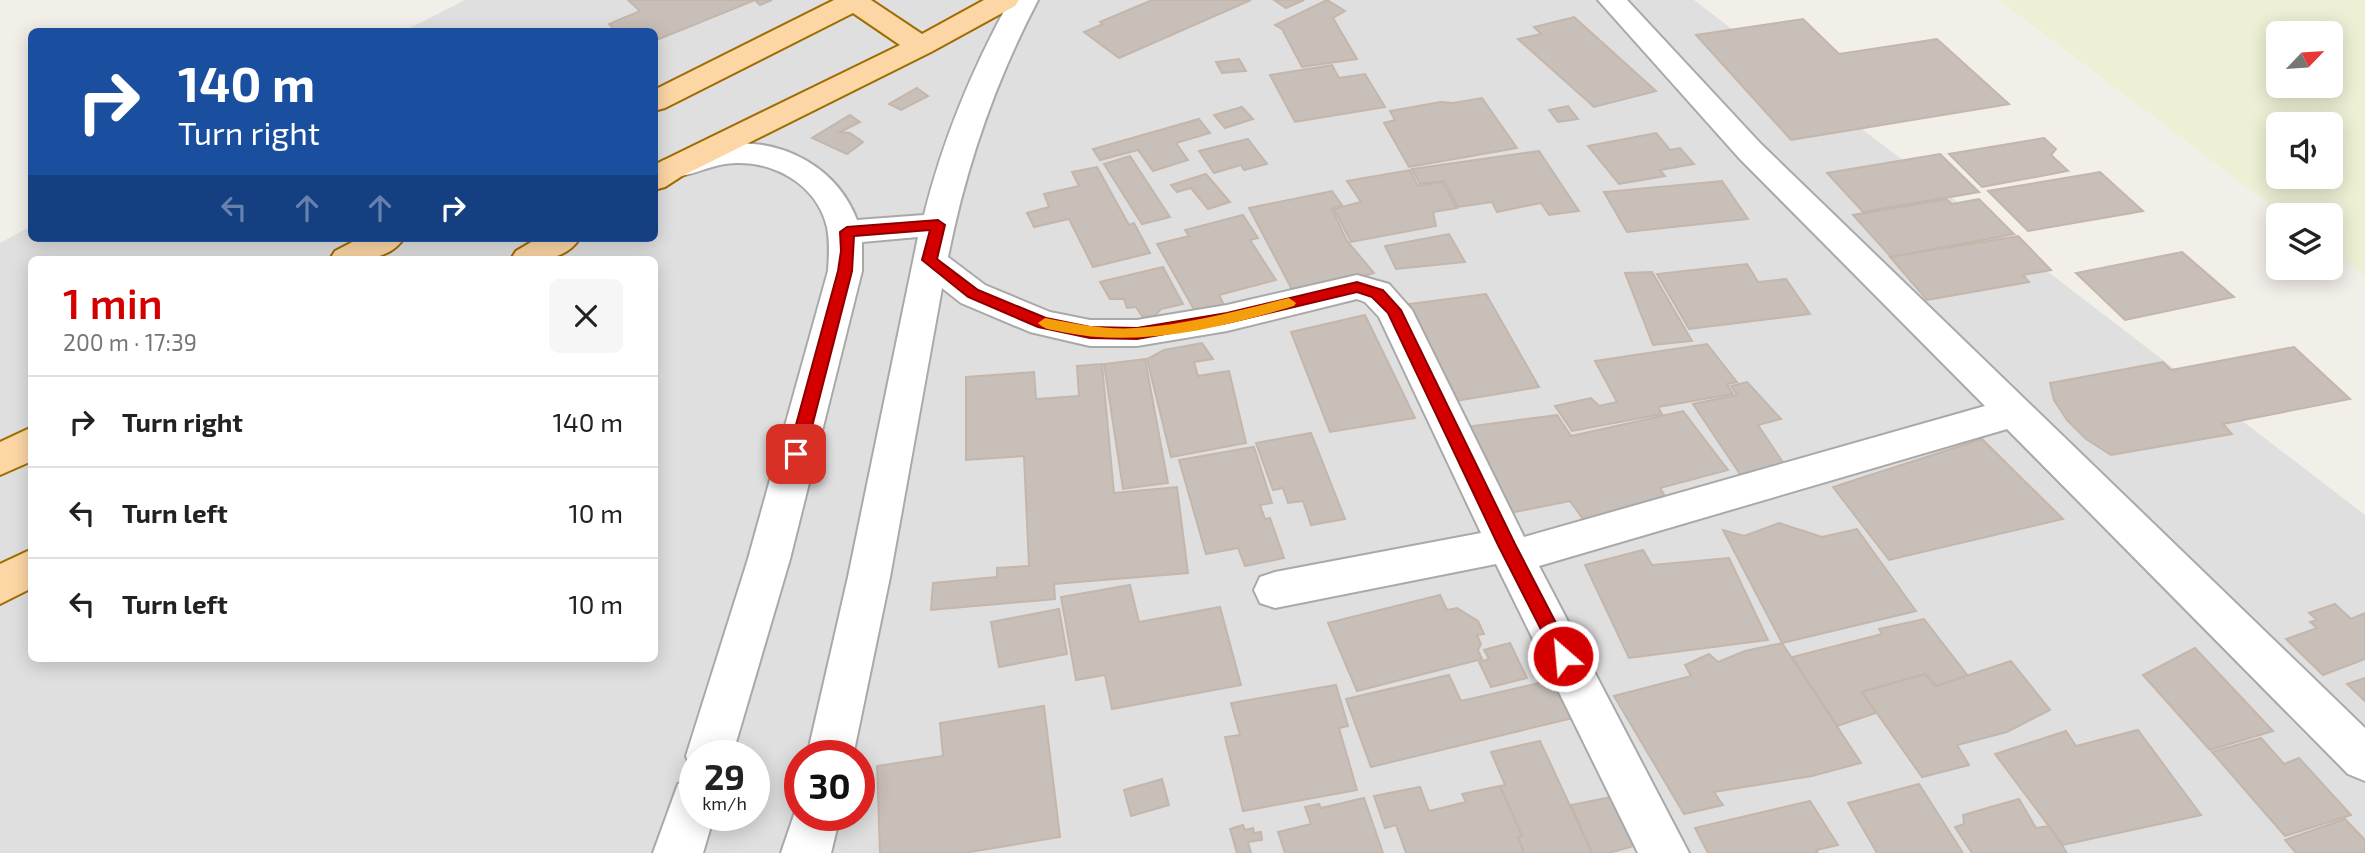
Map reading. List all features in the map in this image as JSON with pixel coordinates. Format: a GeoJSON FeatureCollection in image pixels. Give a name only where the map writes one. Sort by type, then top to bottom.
{"type":"FeatureCollection","features":[{"type":"Feature","properties":{"kind":"main road"},"geometry":{"type":"LineString","coordinates":[[663,174],[920,46],[1005,0]]}},
{"type":"Feature","properties":{"kind":"main road"},"geometry":{"type":"LineString","coordinates":[[658,100],[855,1],[920,46]]}},
{"type":"Feature","properties":{"kind":"main road"},"geometry":{"type":"LineString","coordinates":[[353,256],[379,242]]}},
{"type":"Feature","properties":{"kind":"main road"},"geometry":{"type":"LineString","coordinates":[[533,256],[556,242]]}},
{"type":"Feature","properties":{"kind":"main road"},"geometry":{"type":"LineString","coordinates":[[0,460],[28,444]]}},
{"type":"Feature","properties":{"kind":"main road"},"geometry":{"type":"LineString","coordinates":[[0,586],[28,568]]}},
{"type":"Feature","properties":{"kind":"street"},"geometry":{"type":"LineString","coordinates":[[834,740],[874,557],[929,260],[938,225],[968,116],[988,68],[1024,0]]}},
{"type":"Feature","properties":{"kind":"street"},"geometry":{"type":"LineString","coordinates":[[1612,0],[1749,151],[2365,760]]}},
{"type":"Feature","properties":{"kind":"street"},"geometry":{"type":"LineString","coordinates":[[663,174],[715,156],[752,154],[787,163],[814,180],[831,198],[847,232],[845,271],[769,559],[714,740]]}},
{"type":"Feature","properties":{"kind":"street"},"geometry":{"type":"LineString","coordinates":[[847,232],[938,225]]}},
{"type":"Feature","properties":{"kind":"street"},"geometry":{"type":"LineString","coordinates":[[929,260],[973,294],[1043,323],[1090,332],[1137,333],[1214,320],[1357,287],[1377,293],[1394,310],[1510,551],[1664,853]]}},
{"type":"Feature","properties":{"kind":"street"},"geometry":{"type":"LineString","coordinates":[[1275,590],[1510,551],[2015,412]]}},
{"type":"Feature","properties":{"kind":"street"},"geometry":{"type":"LineString","coordinates":[[678,853],[685,831]]}},
{"type":"Feature","properties":{"kind":"street"},"geometry":{"type":"LineString","coordinates":[[806,853],[812,831]]}},
{"type":"Feature","properties":{"kind":"shaded area"},"geometry":{"type":"Polygon","coordinates":[[[465,0],[1694,0],[2365,515],[2365,853],[0,853],[0,243],[28,228],[28,242],[658,242],[658,28],[410,28],[465,0]]]}},
{"type":"Feature","properties":{"kind":"green space"},"geometry":{"type":"Polygon","coordinates":[[[1999,0],[2365,0],[2365,276],[2343,260],[2343,203],[2268,203],[1999,0]]]}},
{"type":"Feature","properties":{"kind":"building"},"geometry":{"type":"Polygon","coordinates":[[[628,0],[755,0],[658,39],[658,28],[613,28],[609,24],[640,11],[628,0]]]}},
{"type":"Feature","properties":{"kind":"building"},"geometry":{"type":"Polygon","coordinates":[[[755,0],[772,0],[760,5],[755,0]]]}},
{"type":"Feature","properties":{"kind":"building"},"geometry":{"type":"Polygon","coordinates":[[[1152,0],[1251,0],[1119,58],[1084,32],[1103,24],[1100,22],[1152,0]]]}},
{"type":"Feature","properties":{"kind":"building"},"geometry":{"type":"Polygon","coordinates":[[[1274,0],[1304,0],[1286,8],[1274,0]]]}},
{"type":"Feature","properties":{"kind":"building"},"geometry":{"type":"Polygon","coordinates":[[[1327,0],[1345,11],[1333,18],[1357,59],[1302,67],[1282,29],[1275,25],[1327,0]]]}},
{"type":"Feature","properties":{"kind":"building"},"geometry":{"type":"Polygon","coordinates":[[[1574,17],[1656,91],[1594,107],[1518,39],[1541,34],[1534,27],[1574,17]]]}},
{"type":"Feature","properties":{"kind":"building"},"geometry":{"type":"Polygon","coordinates":[[[1803,19],[1839,54],[1937,39],[2009,104],[1791,140],[1696,35],[1803,19]]]}},
{"type":"Feature","properties":{"kind":"building"},"geometry":{"type":"Polygon","coordinates":[[[1239,59],[1246,71],[1222,73],[1216,62],[1239,59]]]}},
{"type":"Feature","properties":{"kind":"building"},"geometry":{"type":"Polygon","coordinates":[[[1332,65],[1339,78],[1365,74],[1385,107],[1295,122],[1270,75],[1332,65]]]}},
{"type":"Feature","properties":{"kind":"building"},"geometry":{"type":"Polygon","coordinates":[[[917,88],[928,96],[901,110],[889,104],[917,88]]]}},
{"type":"Feature","properties":{"kind":"building"},"geometry":{"type":"Polygon","coordinates":[[[1482,98],[1517,148],[1409,167],[1384,123],[1395,120],[1390,111],[1482,98]]]}},
{"type":"Feature","properties":{"kind":"building"},"geometry":{"type":"Polygon","coordinates":[[[1568,106],[1578,119],[1558,122],[1549,110],[1568,106]]]}},
{"type":"Feature","properties":{"kind":"building"},"geometry":{"type":"Polygon","coordinates":[[[1242,107],[1253,119],[1225,128],[1214,115],[1242,107]]]}},
{"type":"Feature","properties":{"kind":"building"},"geometry":{"type":"Polygon","coordinates":[[[850,115],[860,122],[840,132],[850,133],[863,142],[847,154],[812,138],[850,115]]]}},
{"type":"Feature","properties":{"kind":"building"},"geometry":{"type":"Polygon","coordinates":[[[1199,119],[1210,133],[1176,143],[1188,160],[1153,171],[1138,150],[1100,160],[1093,149],[1199,119]]]}},
{"type":"Feature","properties":{"kind":"building"},"geometry":{"type":"Polygon","coordinates":[[[1656,133],[1670,150],[1680,148],[1694,164],[1660,170],[1665,176],[1619,184],[1588,146],[1656,133]]]}},
{"type":"Feature","properties":{"kind":"building"},"geometry":{"type":"Polygon","coordinates":[[[2044,138],[2056,149],[2051,155],[2068,171],[1982,187],[1949,154],[2044,138]]]}},
{"type":"Feature","properties":{"kind":"building"},"geometry":{"type":"Polygon","coordinates":[[[1248,139],[1267,164],[1244,170],[1241,165],[1214,173],[1199,151],[1248,139]]]}},
{"type":"Feature","properties":{"kind":"building"},"geometry":{"type":"Polygon","coordinates":[[[1539,151],[1579,211],[1549,215],[1541,203],[1497,212],[1492,202],[1458,207],[1444,181],[1420,184],[1412,169],[1539,151]]]}},
{"type":"Feature","properties":{"kind":"building"},"geometry":{"type":"Polygon","coordinates":[[[1940,154],[1979,192],[1863,212],[1827,173],[1940,154]]]}},
{"type":"Feature","properties":{"kind":"building"},"geometry":{"type":"Polygon","coordinates":[[[1130,156],[1170,217],[1142,224],[1104,164],[1130,156]]]}},
{"type":"Feature","properties":{"kind":"building"},"geometry":{"type":"Polygon","coordinates":[[[1097,167],[1129,225],[1134,223],[1150,253],[1093,267],[1069,219],[1034,227],[1027,213],[1049,207],[1044,194],[1079,186],[1072,172],[1097,167]]]}},
{"type":"Feature","properties":{"kind":"building"},"geometry":{"type":"Polygon","coordinates":[[[1410,170],[1418,186],[1442,182],[1457,208],[1433,212],[1436,226],[1351,242],[1334,209],[1361,202],[1347,181],[1410,170]]]}},
{"type":"Feature","properties":{"kind":"building"},"geometry":{"type":"Polygon","coordinates":[[[2100,172],[2143,211],[2028,231],[1988,191],[2100,172]]]}},
{"type":"Feature","properties":{"kind":"building"},"geometry":{"type":"Polygon","coordinates":[[[1206,174],[1230,202],[1208,209],[1191,188],[1177,192],[1171,185],[1206,174]]]}},
{"type":"Feature","properties":{"kind":"building"},"geometry":{"type":"Polygon","coordinates":[[[1722,181],[1748,219],[1627,232],[1604,192],[1722,181]]]}},
{"type":"Feature","properties":{"kind":"building"},"geometry":{"type":"Polygon","coordinates":[[[1332,191],[1342,205],[1332,209],[1347,241],[1374,273],[1296,297],[1249,208],[1332,191]]]}},
{"type":"Feature","properties":{"kind":"building"},"geometry":{"type":"Polygon","coordinates":[[[1946,199],[1952,204],[1979,199],[2014,234],[1891,257],[1853,215],[1946,199]]]}},
{"type":"Feature","properties":{"kind":"building"},"geometry":{"type":"Polygon","coordinates":[[[1243,215],[1258,238],[1250,240],[1276,280],[1219,295],[1224,305],[1196,313],[1157,244],[1189,236],[1185,230],[1243,215]]]}},
{"type":"Feature","properties":{"kind":"building"},"geometry":{"type":"Polygon","coordinates":[[[1449,234],[1465,262],[1396,269],[1385,246],[1449,234]]]}},
{"type":"Feature","properties":{"kind":"building"},"geometry":{"type":"Polygon","coordinates":[[[2018,236],[2051,270],[2023,275],[2029,282],[1927,300],[1890,257],[2018,236]]]}},
{"type":"Feature","properties":{"kind":"building"},"geometry":{"type":"Polygon","coordinates":[[[2182,252],[2234,297],[2125,320],[2076,273],[2182,252]]]}},
{"type":"Feature","properties":{"kind":"building"},"geometry":{"type":"Polygon","coordinates":[[[1747,264],[1758,282],[1786,279],[1810,314],[1689,329],[1657,274],[1747,264]]]}},
{"type":"Feature","properties":{"kind":"building"},"geometry":{"type":"Polygon","coordinates":[[[1163,267],[1183,304],[1161,309],[1155,316],[1142,316],[1136,307],[1127,308],[1124,299],[1110,299],[1100,282],[1163,267]]]}},
{"type":"Feature","properties":{"kind":"building"},"geometry":{"type":"Polygon","coordinates":[[[1652,272],[1692,341],[1653,345],[1625,273],[1652,272]]]}},
{"type":"Feature","properties":{"kind":"building"},"geometry":{"type":"Polygon","coordinates":[[[1486,294],[1539,387],[1456,401],[1409,304],[1486,294]]]}},
{"type":"Feature","properties":{"kind":"building"},"geometry":{"type":"Polygon","coordinates":[[[1365,315],[1415,418],[1330,432],[1291,332],[1365,315]]]}},
{"type":"Feature","properties":{"kind":"building"},"geometry":{"type":"Polygon","coordinates":[[[1202,343],[1213,359],[1194,362],[1198,376],[1229,371],[1246,443],[1171,457],[1147,359],[1164,350],[1202,343]]]}},
{"type":"Feature","properties":{"kind":"building"},"geometry":{"type":"Polygon","coordinates":[[[1707,344],[1737,382],[1727,384],[1733,394],[1658,407],[1662,414],[1572,431],[1555,406],[1591,398],[1599,406],[1617,402],[1595,361],[1707,344]]]}},
{"type":"Feature","properties":{"kind":"building"},"geometry":{"type":"Polygon","coordinates":[[[2294,347],[2350,399],[2223,424],[2232,434],[2111,455],[2086,439],[2067,420],[2054,400],[2050,383],[2163,362],[2171,370],[2294,347]]]}},
{"type":"Feature","properties":{"kind":"building"},"geometry":{"type":"Polygon","coordinates":[[[1145,359],[1168,483],[1123,489],[1104,364],[1145,359]]]}},
{"type":"Feature","properties":{"kind":"building"},"geometry":{"type":"Polygon","coordinates":[[[1102,364],[1114,493],[1177,487],[1188,573],[1054,584],[1055,599],[931,610],[933,583],[997,577],[997,568],[1029,566],[1024,456],[966,460],[966,377],[1034,372],[1036,399],[1079,396],[1077,366],[1102,364]]]}},
{"type":"Feature","properties":{"kind":"building"},"geometry":{"type":"Polygon","coordinates":[[[1747,382],[1781,419],[1758,425],[1786,467],[1744,480],[1693,404],[1737,395],[1731,386],[1747,382]]]}},
{"type":"Feature","properties":{"kind":"building"},"geometry":{"type":"Polygon","coordinates":[[[1683,411],[1728,470],[1660,488],[1668,501],[1588,526],[1570,501],[1500,515],[1458,428],[1557,415],[1571,436],[1683,411]]]}},
{"type":"Feature","properties":{"kind":"building"},"geometry":{"type":"Polygon","coordinates":[[[1311,433],[1345,519],[1311,525],[1303,501],[1288,503],[1283,488],[1273,490],[1256,443],[1311,433]]]}},
{"type":"Feature","properties":{"kind":"building"},"geometry":{"type":"Polygon","coordinates":[[[1982,439],[2063,519],[1889,560],[1833,487],[1982,439]]]}},
{"type":"Feature","properties":{"kind":"building"},"geometry":{"type":"Polygon","coordinates":[[[1254,447],[1272,503],[1260,505],[1265,519],[1270,518],[1284,558],[1245,566],[1238,548],[1206,554],[1179,460],[1254,447]]]}},
{"type":"Feature","properties":{"kind":"building"},"geometry":{"type":"Polygon","coordinates":[[[1779,523],[1822,537],[1857,529],[1916,611],[1782,643],[1723,530],[1744,536],[1779,523]]]}},
{"type":"Feature","properties":{"kind":"building"},"geometry":{"type":"Polygon","coordinates":[[[1643,550],[1652,565],[1729,558],[1768,640],[1629,658],[1585,565],[1643,550]]]}},
{"type":"Feature","properties":{"kind":"building"},"geometry":{"type":"Polygon","coordinates":[[[1130,585],[1139,622],[1220,607],[1241,685],[1112,709],[1105,675],[1076,680],[1061,597],[1130,585]]]}},
{"type":"Feature","properties":{"kind":"building"},"geometry":{"type":"Polygon","coordinates":[[[1440,595],[1447,610],[1457,608],[1478,621],[1484,634],[1477,635],[1482,659],[1357,691],[1328,623],[1440,595]]]}},
{"type":"Feature","properties":{"kind":"building"},"geometry":{"type":"Polygon","coordinates":[[[2335,604],[2351,619],[2365,613],[2365,659],[2323,675],[2286,639],[2317,628],[2310,622],[2317,620],[2309,613],[2335,604]]]}},
{"type":"Feature","properties":{"kind":"building"},"geometry":{"type":"Polygon","coordinates":[[[1059,609],[1067,654],[999,667],[991,622],[1059,609]]]}},
{"type":"Feature","properties":{"kind":"building"},"geometry":{"type":"Polygon","coordinates":[[[1924,619],[1968,676],[1936,686],[1925,674],[1862,692],[1876,713],[1837,726],[1792,657],[1882,634],[1879,629],[1924,619]]]}},
{"type":"Feature","properties":{"kind":"building"},"geometry":{"type":"Polygon","coordinates":[[[1510,643],[1527,678],[1491,687],[1479,662],[1489,659],[1484,650],[1510,643]]]}},
{"type":"Feature","properties":{"kind":"building"},"geometry":{"type":"Polygon","coordinates":[[[1782,643],[1861,763],[1812,776],[1714,792],[1723,805],[1684,814],[1614,696],[1691,676],[1685,665],[1709,654],[1718,662],[1745,651],[1782,643]]]}},
{"type":"Feature","properties":{"kind":"building"},"geometry":{"type":"Polygon","coordinates":[[[2195,648],[2273,731],[2210,750],[2143,675],[2195,648]]]}},
{"type":"Feature","properties":{"kind":"building"},"geometry":{"type":"Polygon","coordinates":[[[2011,661],[2050,710],[2007,732],[1957,745],[1969,765],[1922,777],[1862,692],[1925,674],[1936,686],[2011,661]]]}},
{"type":"Feature","properties":{"kind":"building"},"geometry":{"type":"Polygon","coordinates":[[[1449,675],[1461,701],[1561,678],[1581,716],[1371,767],[1346,699],[1449,675]]]}},
{"type":"Feature","properties":{"kind":"building"},"geometry":{"type":"Polygon","coordinates":[[[2365,678],[2365,701],[2347,684],[2365,678]]]}},
{"type":"Feature","properties":{"kind":"building"},"geometry":{"type":"Polygon","coordinates":[[[1336,685],[1348,726],[1339,728],[1357,790],[1243,811],[1225,737],[1240,735],[1231,703],[1336,685]]]}},
{"type":"Feature","properties":{"kind":"building"},"geometry":{"type":"Polygon","coordinates":[[[1044,706],[1060,837],[964,853],[880,853],[877,766],[943,756],[940,723],[1044,706]]]}},
{"type":"Feature","properties":{"kind":"building"},"geometry":{"type":"Polygon","coordinates":[[[2138,730],[2201,815],[2063,845],[1995,754],[2066,731],[2076,746],[2138,730]]]}},
{"type":"Feature","properties":{"kind":"building"},"geometry":{"type":"Polygon","coordinates":[[[2261,738],[2284,764],[2299,758],[2351,815],[2285,836],[2212,752],[2261,738]]]}},
{"type":"Feature","properties":{"kind":"building"},"geometry":{"type":"Polygon","coordinates":[[[1540,741],[1592,853],[1524,853],[1518,837],[1522,836],[1500,786],[1505,785],[1491,752],[1540,741]]]}},
{"type":"Feature","properties":{"kind":"building"},"geometry":{"type":"Polygon","coordinates":[[[1162,779],[1169,805],[1131,816],[1124,790],[1162,779]]]}},
{"type":"Feature","properties":{"kind":"building"},"geometry":{"type":"Polygon","coordinates":[[[1919,784],[1963,853],[1877,853],[1848,803],[1919,784]]]}},
{"type":"Feature","properties":{"kind":"building"},"geometry":{"type":"Polygon","coordinates":[[[1500,786],[1522,836],[1518,837],[1524,853],[1406,853],[1396,825],[1385,828],[1374,796],[1420,787],[1429,811],[1466,802],[1462,794],[1500,786]]]}},
{"type":"Feature","properties":{"kind":"building"},"geometry":{"type":"Polygon","coordinates":[[[1622,795],[1644,843],[1609,853],[1592,853],[1571,805],[1622,795]]]}},
{"type":"Feature","properties":{"kind":"building"},"geometry":{"type":"Polygon","coordinates":[[[1364,798],[1383,853],[1285,853],[1278,832],[1311,824],[1305,807],[1319,804],[1321,808],[1364,798]]]}},
{"type":"Feature","properties":{"kind":"building"},"geometry":{"type":"Polygon","coordinates":[[[2019,799],[2036,828],[2049,826],[2067,853],[1972,853],[1955,827],[1964,824],[1963,815],[2019,799]]]}},
{"type":"Feature","properties":{"kind":"building"},"geometry":{"type":"Polygon","coordinates":[[[1810,801],[1838,845],[1816,850],[1818,853],[1708,853],[1695,828],[1810,801]]]}},
{"type":"Feature","properties":{"kind":"building"},"geometry":{"type":"Polygon","coordinates":[[[2345,819],[2365,840],[2365,853],[2296,853],[2285,840],[2345,819]]]}},
{"type":"Feature","properties":{"kind":"building"},"geometry":{"type":"Polygon","coordinates":[[[1243,825],[1245,830],[1253,828],[1254,833],[1261,832],[1262,840],[1248,842],[1251,853],[1237,853],[1230,829],[1243,825]]]}},
{"type":"Feature","properties":{"kind":"slow traffic"},"geometry":{"type":"LineString","coordinates":[[1045,323],[1090,332],[1137,333],[1227,318],[1289,303]]}},
{"type":"Feature","properties":{"kind":"route"},"geometry":{"type":"LineString","coordinates":[[796,454],[845,271],[847,232],[938,225],[929,260],[973,294],[1043,323],[1090,332],[1137,333],[1227,318],[1357,287],[1377,293],[1394,310],[1563,656]]}}]}
